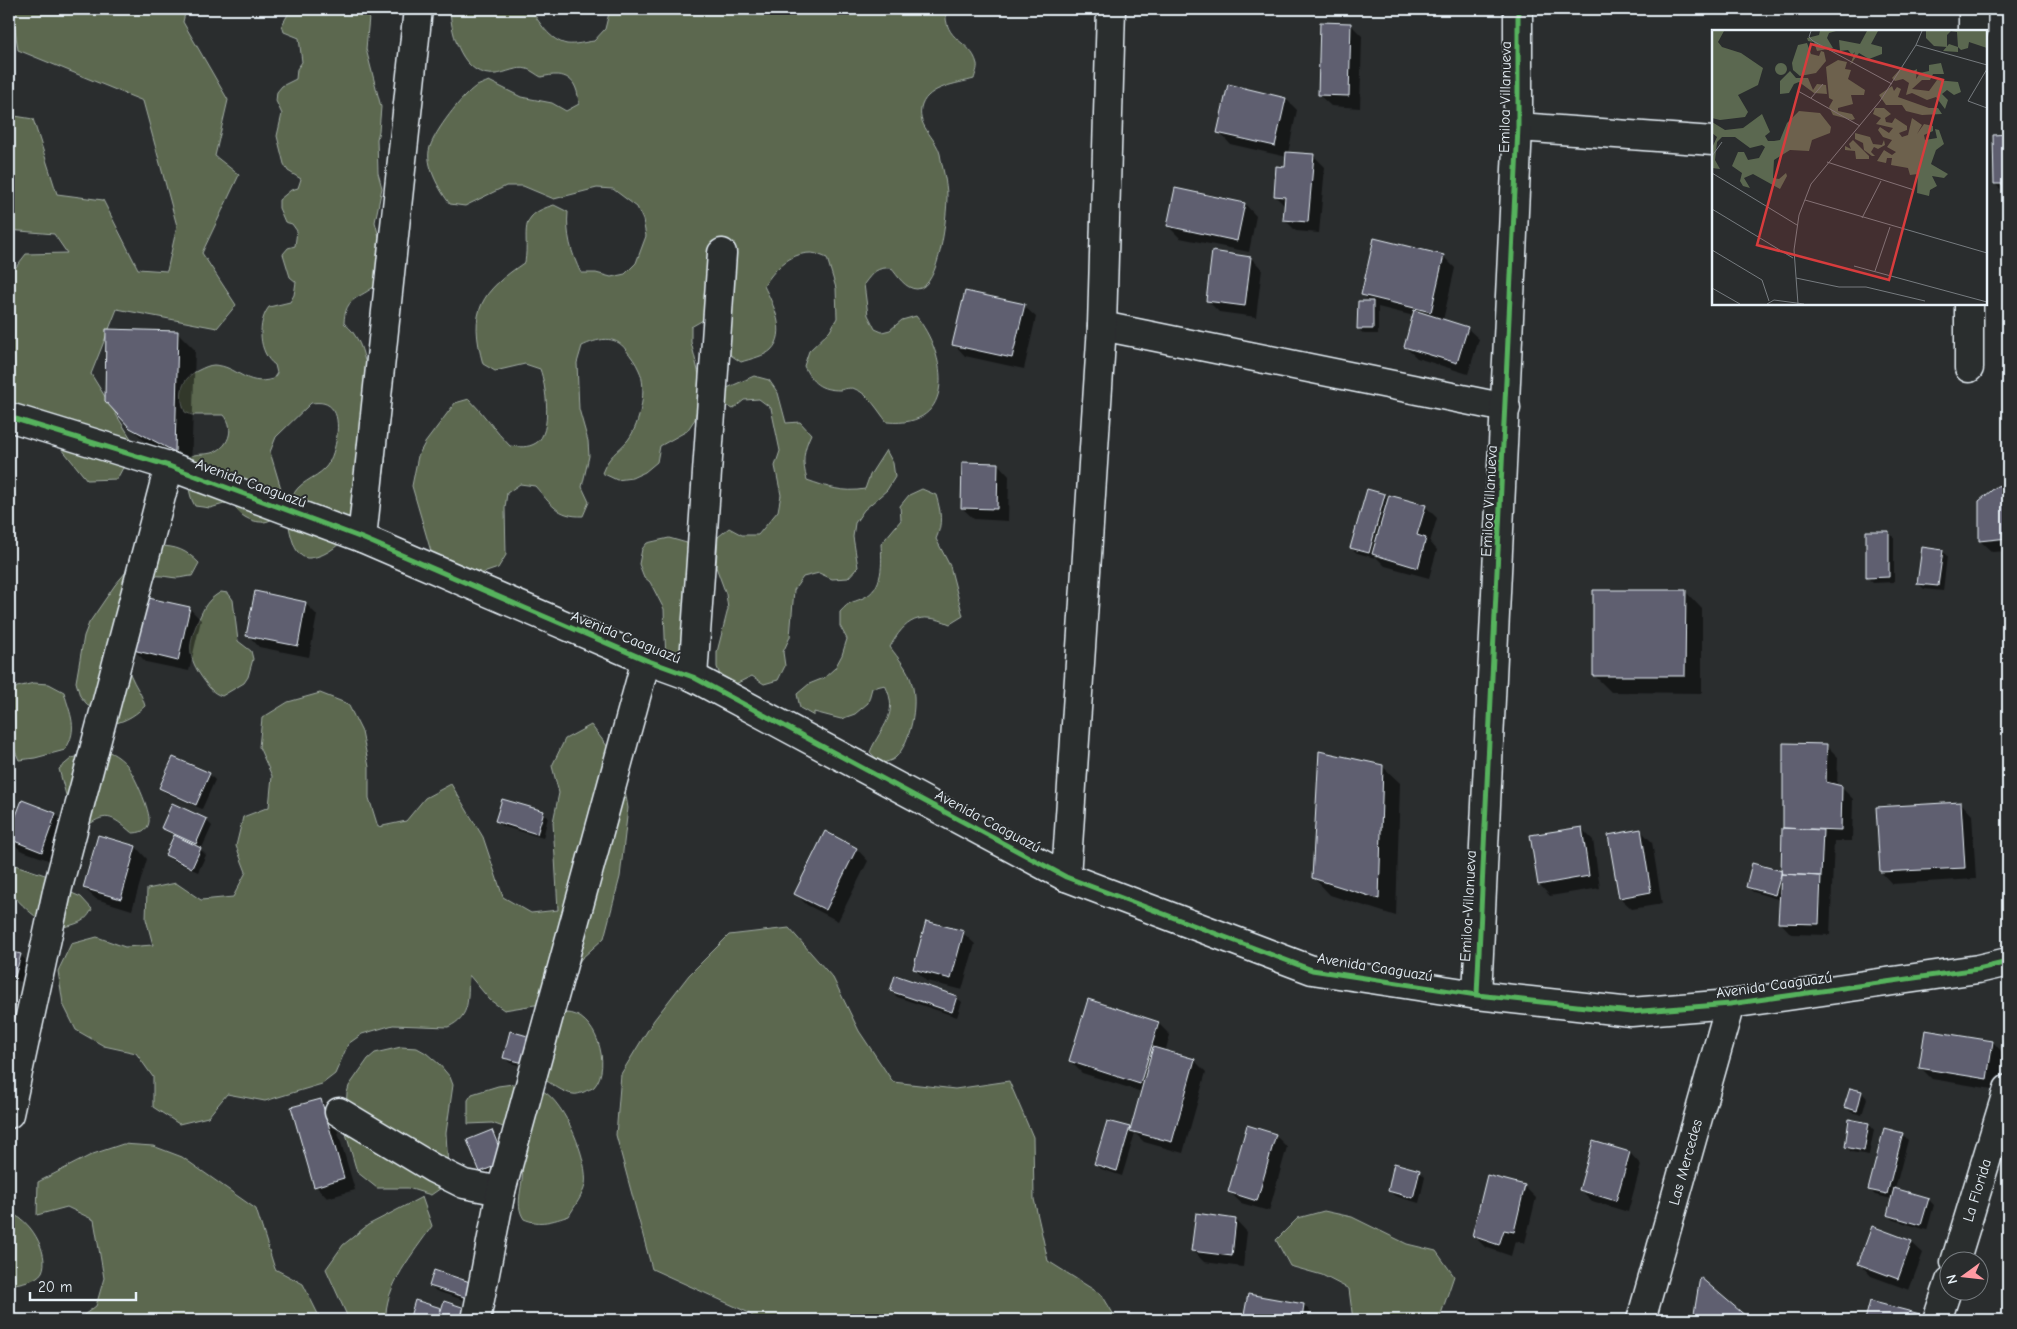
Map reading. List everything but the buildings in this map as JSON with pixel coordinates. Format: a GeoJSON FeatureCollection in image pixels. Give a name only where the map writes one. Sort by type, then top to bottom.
{"type":"FeatureCollection","features":[{"type":"Feature","properties":{"kind":"street"},"geometry":{"type":"LineString","coordinates":[[362,538],[418,9]]}},
{"type":"Feature","properties":{"kind":"street"},"geometry":{"type":"LineString","coordinates":[[1066,877],[1102,326],[1111,9]]}},
{"type":"Feature","properties":{"kind":"street","name":"Emiloa Villanueva"},"geometry":{"type":"LineString","coordinates":[[1477,995],[1518,127],[1518,9]]}},
{"type":"Feature","properties":{"kind":"street"},"geometry":{"type":"LineString","coordinates":[[1973,9],[1973,30]]}},
{"type":"Feature","properties":{"kind":"street"},"geometry":{"type":"LineString","coordinates":[[1518,127],[1712,141]]}},
{"type":"Feature","properties":{"kind":"street"},"geometry":{"type":"LineString","coordinates":[[693,677],[722,252]]}},
{"type":"Feature","properties":{"kind":"street"},"geometry":{"type":"LineString","coordinates":[[1969,305],[1969,368]]}},
{"type":"Feature","properties":{"kind":"street"},"geometry":{"type":"LineString","coordinates":[[1102,326],[1506,408]]}},
{"type":"Feature","properties":{"kind":"street","name":"Avenida Caaguazú"},"geometry":{"type":"LineString","coordinates":[[9,417],[169,466],[362,538],[646,660],[693,677],[1066,877],[1312,970],[1477,995],[1631,1012],[1730,1004],[1968,970],[2008,962]]}},
{"type":"Feature","properties":{"kind":"street"},"geometry":{"type":"LineString","coordinates":[[9,1114],[58,887],[169,466]]}},
{"type":"Feature","properties":{"kind":"street"},"geometry":{"type":"LineString","coordinates":[[476,1320],[501,1191],[646,660]]}},
{"type":"Feature","properties":{"kind":"street","name":"Las Mercedes"},"geometry":{"type":"LineString","coordinates":[[1641,1320],[1730,1004]]}},
{"type":"Feature","properties":{"kind":"street","name":"La Florida"},"geometry":{"type":"LineString","coordinates":[[1959,1252],[2008,1089]]}},
{"type":"Feature","properties":{"kind":"street"},"geometry":{"type":"LineString","coordinates":[[339,1112],[434,1169],[464,1184],[501,1191]]}},
{"type":"Feature","properties":{"kind":"street"},"geometry":{"type":"LineString","coordinates":[[1938,1320],[1944,1302]]}},
{"type":"Feature","properties":{"kind":"green space"},"geometry":{"type":"Polygon","coordinates":[[[12,9],[186,9],[183,22],[228,100],[215,156],[239,175],[202,253],[236,305],[217,328],[117,309],[91,374],[135,445],[117,479],[87,480],[49,433],[9,421],[9,276],[26,254],[67,253],[54,234],[9,230],[9,115],[33,119],[57,194],[103,200],[138,269],[167,271],[177,226],[143,101],[18,50],[12,9]]]}},
{"type":"Feature","properties":{"kind":"green space"},"geometry":{"type":"Polygon","coordinates":[[[291,9],[367,9],[369,17],[366,49],[381,107],[377,139],[378,173],[382,188],[375,222],[384,255],[376,285],[350,303],[345,314],[344,323],[352,331],[360,344],[379,412],[384,436],[384,473],[372,504],[349,534],[329,551],[310,558],[300,554],[294,545],[288,516],[294,493],[302,484],[321,472],[332,457],[337,424],[332,408],[324,403],[311,403],[276,437],[270,452],[285,502],[272,519],[259,522],[245,517],[231,502],[210,508],[195,506],[189,491],[185,464],[188,457],[217,451],[226,443],[230,432],[228,420],[224,415],[192,415],[185,412],[182,399],[183,387],[188,377],[210,366],[222,366],[248,378],[263,381],[273,379],[277,373],[275,365],[269,360],[262,345],[261,329],[262,321],[269,307],[290,302],[294,295],[296,282],[290,277],[283,254],[288,248],[295,246],[297,231],[292,224],[285,222],[279,208],[279,200],[291,190],[298,188],[301,179],[288,171],[284,164],[277,136],[282,114],[276,101],[277,92],[282,86],[296,79],[297,69],[302,62],[299,38],[284,32],[282,25],[291,9]]]}},
{"type":"Feature","properties":{"kind":"green space"},"geometry":{"type":"Polygon","coordinates":[[[450,9],[531,9],[541,25],[555,39],[567,44],[577,44],[594,41],[605,29],[610,9],[946,9],[946,20],[949,28],[953,35],[974,56],[977,69],[974,79],[937,90],[922,105],[921,119],[938,148],[947,191],[944,233],[937,264],[925,285],[917,289],[905,284],[891,268],[882,268],[876,271],[864,284],[868,315],[875,329],[882,332],[890,330],[902,320],[916,316],[927,332],[935,350],[939,368],[940,386],[936,402],[926,414],[910,421],[887,422],[869,399],[860,391],[852,388],[840,390],[827,389],[810,377],[804,366],[809,351],[830,331],[837,318],[836,288],[827,258],[811,253],[796,256],[777,269],[764,286],[775,310],[779,327],[776,343],[771,350],[761,356],[741,362],[729,354],[705,319],[691,327],[691,342],[702,387],[695,419],[687,431],[660,446],[657,462],[645,472],[632,478],[617,480],[602,473],[610,458],[628,440],[636,425],[643,396],[642,378],[639,370],[628,352],[617,342],[606,339],[582,346],[577,363],[579,409],[588,441],[589,456],[582,487],[589,502],[583,516],[574,516],[561,512],[550,504],[535,486],[520,484],[507,493],[505,508],[506,555],[498,568],[469,578],[434,562],[412,486],[418,456],[425,443],[455,403],[469,399],[510,446],[523,447],[533,445],[541,438],[545,429],[547,408],[540,369],[525,364],[495,371],[483,364],[477,329],[478,316],[488,293],[525,262],[526,234],[529,220],[542,209],[554,205],[568,212],[570,243],[581,273],[596,273],[611,277],[625,274],[636,263],[646,236],[643,220],[637,207],[613,189],[597,188],[554,199],[523,186],[506,186],[465,206],[450,204],[431,169],[429,161],[430,147],[437,132],[449,115],[475,87],[489,81],[521,97],[552,103],[566,111],[579,104],[576,88],[569,78],[557,75],[541,77],[523,68],[496,74],[485,73],[475,69],[467,62],[456,42],[450,9]]]}},
{"type":"Feature","properties":{"kind":"green space"},"geometry":{"type":"Polygon","coordinates":[[[754,376],[769,380],[778,393],[786,423],[800,422],[811,434],[804,457],[807,480],[842,490],[865,489],[870,475],[886,450],[893,463],[895,477],[887,490],[864,510],[855,523],[853,537],[858,567],[848,578],[832,579],[819,573],[803,577],[794,590],[790,637],[783,652],[785,666],[778,680],[764,684],[752,676],[725,689],[717,667],[717,652],[728,609],[726,594],[716,567],[718,537],[729,528],[742,535],[758,535],[778,511],[781,495],[775,466],[780,451],[771,408],[759,399],[744,400],[733,409],[720,402],[727,388],[754,376]]]}},
{"type":"Feature","properties":{"kind":"green space"},"geometry":{"type":"Polygon","coordinates":[[[922,489],[936,495],[939,507],[940,528],[936,539],[950,566],[963,616],[950,624],[930,618],[914,620],[901,630],[890,647],[903,664],[911,679],[914,702],[912,723],[901,751],[894,759],[881,764],[870,752],[890,713],[891,704],[885,685],[872,688],[868,703],[855,714],[841,719],[814,712],[814,716],[800,708],[797,694],[809,684],[824,678],[835,668],[847,639],[840,626],[840,612],[849,604],[870,594],[875,588],[881,567],[881,544],[901,520],[900,506],[909,495],[922,489]]]}},
{"type":"Feature","properties":{"kind":"green space"},"geometry":{"type":"Polygon","coordinates":[[[669,538],[694,545],[692,659],[666,663],[664,609],[650,582],[644,577],[639,564],[642,549],[647,543],[669,538]]]}},
{"type":"Feature","properties":{"kind":"green space"},"geometry":{"type":"Polygon","coordinates":[[[158,546],[180,550],[190,555],[199,563],[192,576],[177,578],[150,576],[131,583],[122,593],[117,606],[117,635],[126,665],[145,706],[136,714],[126,719],[105,725],[80,696],[76,682],[84,636],[89,623],[115,585],[144,551],[158,546]]]}},
{"type":"Feature","properties":{"kind":"green space"},"geometry":{"type":"Polygon","coordinates":[[[221,592],[228,593],[233,600],[238,641],[251,651],[253,659],[248,677],[244,683],[222,696],[213,691],[203,679],[194,664],[191,650],[192,637],[204,608],[212,598],[221,592]]]}},
{"type":"Feature","properties":{"kind":"green space"},"geometry":{"type":"Polygon","coordinates":[[[34,683],[49,684],[64,692],[71,715],[72,735],[65,750],[19,760],[9,738],[9,694],[17,687],[34,683]]]}},
{"type":"Feature","properties":{"kind":"green space"},"geometry":{"type":"Polygon","coordinates":[[[320,693],[348,704],[362,732],[369,767],[369,798],[378,827],[406,821],[425,798],[451,784],[483,837],[503,897],[531,913],[558,910],[553,822],[559,793],[552,766],[565,739],[591,725],[611,751],[623,778],[628,808],[620,877],[604,938],[581,959],[565,988],[541,1004],[504,1010],[490,1000],[469,975],[467,1006],[465,1012],[456,1023],[448,1027],[393,1025],[362,1034],[348,1044],[335,1074],[322,1084],[265,1101],[227,1094],[208,1117],[179,1124],[153,1107],[153,1077],[136,1053],[104,1046],[76,1030],[63,1004],[58,971],[71,944],[97,937],[125,947],[153,945],[146,919],[147,889],[176,883],[201,900],[233,897],[246,872],[236,846],[243,817],[269,807],[272,776],[259,747],[262,718],[288,702],[320,693]]]}},
{"type":"Feature","properties":{"kind":"green space"},"geometry":{"type":"Polygon","coordinates":[[[103,750],[121,759],[129,768],[137,783],[149,817],[147,828],[143,831],[132,833],[119,822],[108,818],[97,820],[83,829],[74,825],[59,769],[72,758],[103,750]]]}},
{"type":"Feature","properties":{"kind":"green space"},"geometry":{"type":"Polygon","coordinates":[[[9,863],[57,879],[67,891],[81,897],[92,909],[81,922],[75,924],[56,926],[47,923],[30,912],[9,891],[9,863]]]}},
{"type":"Feature","properties":{"kind":"green space"},"geometry":{"type":"Polygon","coordinates":[[[789,928],[833,978],[859,1031],[893,1082],[955,1089],[1009,1081],[1033,1137],[1034,1199],[1048,1261],[1102,1295],[1117,1320],[758,1320],[747,1312],[652,1269],[616,1135],[621,1074],[654,1020],[689,975],[729,935],[789,928]]]}},
{"type":"Feature","properties":{"kind":"green space"},"geometry":{"type":"Polygon","coordinates":[[[566,1013],[576,1015],[593,1030],[601,1054],[602,1066],[594,1087],[576,1094],[565,1092],[542,1078],[557,1015],[566,1013]]]}},
{"type":"Feature","properties":{"kind":"green space"},"geometry":{"type":"Polygon","coordinates":[[[401,1047],[417,1048],[426,1053],[450,1077],[453,1085],[446,1133],[448,1168],[444,1186],[431,1195],[408,1188],[377,1188],[357,1172],[345,1130],[349,1086],[368,1059],[375,1053],[401,1047]]]}},
{"type":"Feature","properties":{"kind":"green space"},"geometry":{"type":"Polygon","coordinates":[[[513,1084],[536,1088],[551,1097],[559,1107],[574,1134],[583,1162],[585,1185],[569,1216],[541,1222],[524,1219],[519,1207],[522,1165],[506,1128],[492,1123],[468,1124],[468,1100],[472,1094],[498,1086],[513,1084]]]}},
{"type":"Feature","properties":{"kind":"green space"},"geometry":{"type":"Polygon","coordinates":[[[123,1144],[153,1146],[182,1157],[256,1209],[275,1269],[303,1284],[321,1320],[77,1320],[96,1306],[104,1278],[94,1220],[67,1207],[37,1215],[38,1182],[93,1154],[123,1144]]]}},
{"type":"Feature","properties":{"kind":"green space"},"geometry":{"type":"Polygon","coordinates":[[[422,1197],[432,1226],[395,1282],[387,1307],[386,1320],[349,1320],[326,1269],[343,1245],[368,1225],[422,1197]]]}},
{"type":"Feature","properties":{"kind":"green space"},"geometry":{"type":"Polygon","coordinates":[[[1324,1211],[1352,1217],[1407,1244],[1436,1251],[1454,1276],[1439,1320],[1353,1320],[1349,1289],[1322,1275],[1290,1266],[1276,1240],[1298,1218],[1324,1211]]]}},
{"type":"Feature","properties":{"kind":"green space"},"geometry":{"type":"Polygon","coordinates":[[[9,1214],[16,1216],[30,1228],[41,1246],[44,1264],[42,1272],[36,1278],[10,1285],[9,1214]]]}},
{"type":"Feature","properties":{"kind":"cycle path"},"geometry":{"type":"LineString","coordinates":[[1477,995],[1518,127],[1518,9]]}},
{"type":"Feature","properties":{"kind":"cycle path"},"geometry":{"type":"LineString","coordinates":[[9,417],[169,466],[362,538],[646,660],[693,677],[1066,877],[1312,970],[1477,995],[1631,1012],[1730,1004],[1978,969],[2008,962]]}}]}
